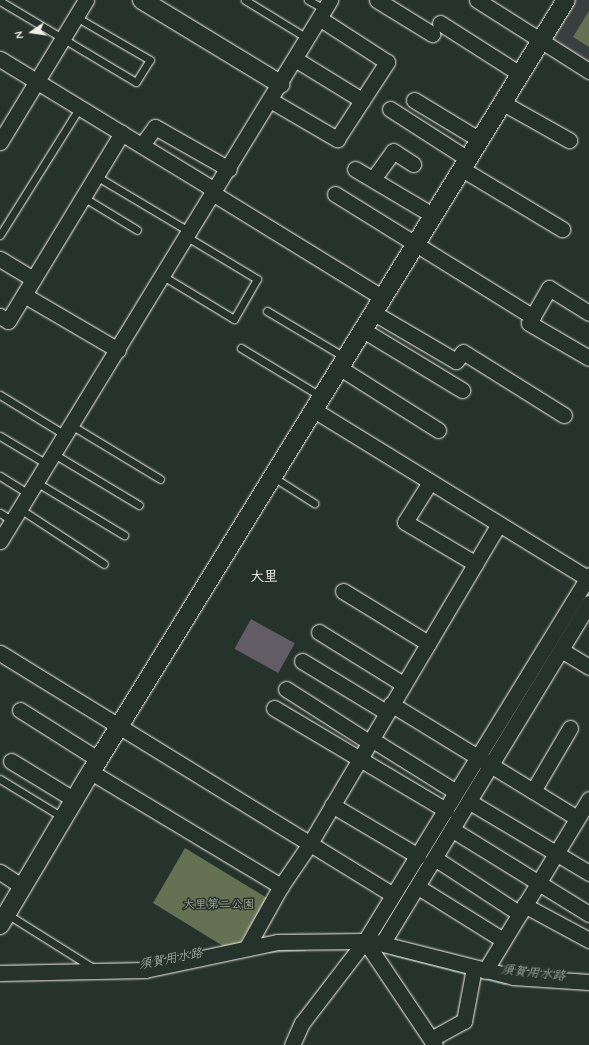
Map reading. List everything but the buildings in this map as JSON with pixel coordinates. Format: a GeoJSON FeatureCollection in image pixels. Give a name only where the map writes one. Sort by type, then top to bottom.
{"type":"FeatureCollection","features":[{"type":"Feature","properties":{"kind":"street"},"geometry":{"type":"LineString","coordinates":[[2,133],[37,81],[86,0]]}},
{"type":"Feature","properties":{"kind":"street"},"geometry":{"type":"LineString","coordinates":[[142,0],[280,84]]}},
{"type":"Feature","properties":{"kind":"street"},"geometry":{"type":"LineString","coordinates":[[377,0],[436,28],[520,74]]}},
{"type":"Feature","properties":{"kind":"street"},"geometry":{"type":"LineString","coordinates":[[477,0],[589,71]]}},
{"type":"Feature","properties":{"kind":"street"},"geometry":{"type":"LineString","coordinates":[[2,916],[23,887],[95,766],[566,0]]}},
{"type":"Feature","properties":{"kind":"street"},"geometry":{"type":"LineString","coordinates":[[0,541],[11,514],[33,488],[214,194],[270,100],[295,59],[307,38],[325,9],[387,62],[337,139],[270,100]]}},
{"type":"Feature","properties":{"kind":"street"},"geometry":{"type":"LineString","coordinates":[[0,59],[210,186],[214,194],[456,361],[463,352],[564,414]]}},
{"type":"Feature","properties":{"kind":"street"},"geometry":{"type":"LineString","coordinates":[[295,59],[362,100]]}},
{"type":"Feature","properties":{"kind":"street"},"geometry":{"type":"LineString","coordinates":[[414,100],[480,140]]}},
{"type":"Feature","properties":{"kind":"street"},"geometry":{"type":"LineString","coordinates":[[503,103],[569,140]]}},
{"type":"Feature","properties":{"kind":"street"},"geometry":{"type":"LineString","coordinates":[[390,109],[465,164],[562,229]]}},
{"type":"Feature","properties":{"kind":"street"},"geometry":{"type":"LineString","coordinates":[[142,145],[155,126],[229,169]]}},
{"type":"Feature","properties":{"kind":"street"},"geometry":{"type":"LineString","coordinates":[[0,316],[8,321],[122,133]]}},
{"type":"Feature","properties":{"kind":"street"},"geometry":{"type":"LineString","coordinates":[[373,179],[393,151],[413,164]]}},
{"type":"Feature","properties":{"kind":"street"},"geometry":{"type":"LineString","coordinates":[[355,169],[434,216]]}},
{"type":"Feature","properties":{"kind":"street"},"geometry":{"type":"LineString","coordinates":[[335,194],[532,317]]}},
{"type":"Feature","properties":{"kind":"street"},"geometry":{"type":"LineString","coordinates":[[0,258],[33,279]]}},
{"type":"Feature","properties":{"kind":"street"},"geometry":{"type":"LineString","coordinates":[[589,313],[549,288],[529,323],[589,358]]}},
{"type":"Feature","properties":{"kind":"street"},"geometry":{"type":"LineString","coordinates":[[24,295],[118,350]]}},
{"type":"Feature","properties":{"kind":"street"},"geometry":{"type":"LineString","coordinates":[[363,330],[462,390]]}},
{"type":"Feature","properties":{"kind":"street"},"geometry":{"type":"LineString","coordinates":[[343,363],[438,430]]}},
{"type":"Feature","properties":{"kind":"street"},"geometry":{"type":"LineString","coordinates":[[292,1045],[302,1023],[365,941],[392,894],[418,856],[588,577],[430,482],[318,403]]}},
{"type":"Feature","properties":{"kind":"street"},"geometry":{"type":"LineString","coordinates":[[430,482],[405,522],[476,564]]}},
{"type":"Feature","properties":{"kind":"street"},"geometry":{"type":"LineString","coordinates":[[247,947],[281,886],[309,845],[499,524]]}},
{"type":"Feature","properties":{"kind":"street"},"geometry":{"type":"LineString","coordinates":[[343,592],[428,644]]}},
{"type":"Feature","properties":{"kind":"street"},"geometry":{"type":"LineString","coordinates":[[383,942],[436,859],[589,603]]}},
{"type":"Feature","properties":{"kind":"street"},"geometry":{"type":"LineString","coordinates":[[319,632],[403,684]]}},
{"type":"Feature","properties":{"kind":"street"},"geometry":{"type":"LineString","coordinates":[[561,650],[589,667]]}},
{"type":"Feature","properties":{"kind":"street"},"geometry":{"type":"LineString","coordinates":[[0,653],[309,845],[392,894]]}},
{"type":"Feature","properties":{"kind":"street"},"geometry":{"type":"LineString","coordinates":[[302,661],[478,758],[578,818]]}},
{"type":"Feature","properties":{"kind":"street"},"geometry":{"type":"LineString","coordinates":[[286,689],[456,792]]}},
{"type":"Feature","properties":{"kind":"street"},"geometry":{"type":"LineString","coordinates":[[274,708],[446,810]]}},
{"type":"Feature","properties":{"kind":"street"},"geometry":{"type":"LineString","coordinates":[[20,710],[95,766],[281,886]]}},
{"type":"Feature","properties":{"kind":"street"},"geometry":{"type":"LineString","coordinates":[[533,791],[570,728]]}},
{"type":"Feature","properties":{"kind":"street"},"geometry":{"type":"LineString","coordinates":[[11,761],[75,800]]}},
{"type":"Feature","properties":{"kind":"street"},"geometry":{"type":"LineString","coordinates":[[365,941],[433,1042],[464,1021],[479,970],[503,940],[589,799]]}},
{"type":"Feature","properties":{"kind":"street"},"geometry":{"type":"LineString","coordinates":[[470,802],[589,873]]}},
{"type":"Feature","properties":{"kind":"street"},"geometry":{"type":"LineString","coordinates":[[332,805],[418,856]]}},
{"type":"Feature","properties":{"kind":"street"},"geometry":{"type":"LineString","coordinates":[[453,830],[589,914]]}},
{"type":"Feature","properties":{"kind":"street"},"geometry":{"type":"LineString","coordinates":[[436,859],[522,910],[589,940]]}},
{"type":"Feature","properties":{"kind":"street"},"geometry":{"type":"LineString","coordinates":[[0,872],[23,887]]}},
{"type":"Feature","properties":{"kind":"street"},"geometry":{"type":"LineString","coordinates":[[418,888],[503,940]]}},
{"type":"Feature","properties":{"kind":"street"},"geometry":{"type":"LineString","coordinates":[[0,973],[145,970],[247,947],[278,942],[365,941],[383,942],[479,970],[513,977],[589,982]]}},
{"type":"Feature","properties":{"kind":"lane"},"geometry":{"type":"LineString","coordinates":[[245,0],[307,38]]}},
{"type":"Feature","properties":{"kind":"lane"},"geometry":{"type":"LineString","coordinates":[[308,0],[325,9]]}},
{"type":"Feature","properties":{"kind":"lane"},"geometry":{"type":"LineString","coordinates":[[0,1],[62,40],[136,82],[150,60],[76,17]]}},
{"type":"Feature","properties":{"kind":"lane"},"geometry":{"type":"LineString","coordinates":[[0,235],[80,107]]}},
{"type":"Feature","properties":{"kind":"lane"},"geometry":{"type":"LineString","coordinates":[[96,176],[257,279],[234,319],[163,276]]}},
{"type":"Feature","properties":{"kind":"lane"},"geometry":{"type":"LineString","coordinates":[[83,197],[137,230]]}},
{"type":"Feature","properties":{"kind":"lane"},"geometry":{"type":"LineString","coordinates":[[267,310],[343,363]]}},
{"type":"Feature","properties":{"kind":"lane"},"geometry":{"type":"LineString","coordinates":[[241,348],[318,403]]}},
{"type":"Feature","properties":{"kind":"lane"},"geometry":{"type":"LineString","coordinates":[[0,396],[160,479]]}},
{"type":"Feature","properties":{"kind":"lane"},"geometry":{"type":"LineString","coordinates":[[0,436],[50,459],[139,505]]}},
{"type":"Feature","properties":{"kind":"lane"},"geometry":{"type":"LineString","coordinates":[[0,476],[33,488],[124,535]]}},
{"type":"Feature","properties":{"kind":"lane"},"geometry":{"type":"LineString","coordinates":[[273,477],[314,503]]}},
{"type":"Feature","properties":{"kind":"lane"},"geometry":{"type":"LineString","coordinates":[[11,514],[104,564]]}},
{"type":"Feature","properties":{"kind":"lane"},"geometry":{"type":"LineString","coordinates":[[0,779],[64,818]]}},
{"type":"Feature","properties":{"kind":"lane"},"geometry":{"type":"LineString","coordinates":[[2,916],[98,971]]}},
{"type":"Feature","properties":{"kind":"shaded area"},"geometry":{"type":"Polygon","coordinates":[[[573,0],[589,0],[589,68],[547,43],[573,0]]]}},
{"type":"Feature","properties":{"kind":"green space"},"geometry":{"type":"Polygon","coordinates":[[[589,11],[589,47],[573,37],[589,11]]]}},
{"type":"Feature","properties":{"kind":"green space","name":"大里第二公園"},"geometry":{"type":"Polygon","coordinates":[[[185,848],[267,898],[240,943],[223,946],[153,903],[185,848]]]}},
{"type":"Feature","properties":{"kind":"waterway"},"geometry":{"type":"LineString","coordinates":[[583,601],[589,590]]}},
{"type":"Feature","properties":{"kind":"waterway"},"geometry":{"type":"LineString","coordinates":[[426,856],[471,783]]}},
{"type":"Feature","properties":{"kind":"waterway","name":"須賀用水路"},"geometry":{"type":"LineString","coordinates":[[270,951],[304,949]]}},
{"type":"Feature","properties":{"kind":"waterway","name":"須賀用水路"},"geometry":{"type":"LineString","coordinates":[[393,954],[470,974]]}},
{"type":"Feature","properties":{"kind":"waterway","name":"須賀用水路"},"geometry":{"type":"LineString","coordinates":[[482,977],[505,983]]}},
{"type":"Feature","properties":{"kind":"district","name":"大里"},"geometry":{"type":"Point","coordinates":[264,577]}}]}
